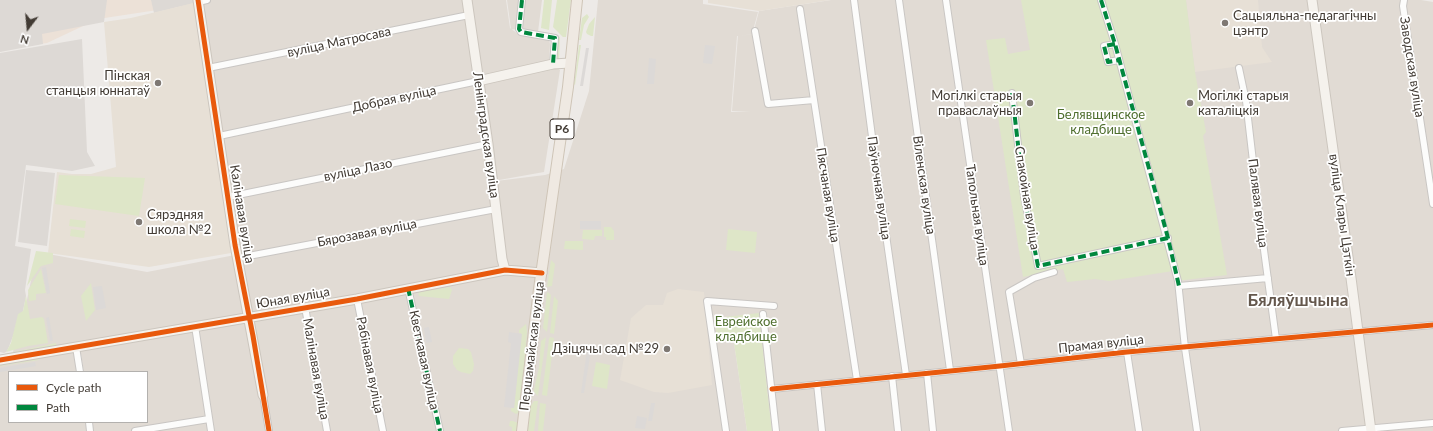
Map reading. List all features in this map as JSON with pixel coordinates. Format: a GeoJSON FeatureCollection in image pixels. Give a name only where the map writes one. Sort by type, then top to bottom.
{"type":"FeatureCollection","features":[{"type":"Feature","properties":{"kind":"main road","name":"Першамайская вуліца"},"geometry":{"type":"LineString","coordinates":[[522,431],[577,0]]}},
{"type":"Feature","properties":{"kind":"street","name":"Ленінградская вуліца"},"geometry":{"type":"LineString","coordinates":[[467,0],[488,144],[504,270]]}},
{"type":"Feature","properties":{"kind":"street"},"geometry":{"type":"LineString","coordinates":[[522,0],[519,29],[521,32],[555,38],[553,64]]}},
{"type":"Feature","properties":{"kind":"street","name":"Паўночная вуліца"},"geometry":{"type":"LineString","coordinates":[[854,0],[906,375]]}},
{"type":"Feature","properties":{"kind":"street","name":"Віленская вуліца"},"geometry":{"type":"LineString","coordinates":[[899,0],[950,370]]}},
{"type":"Feature","properties":{"kind":"street","name":"Тапольная вуліца"},"geometry":{"type":"LineString","coordinates":[[946,0],[1009,431]]}},
{"type":"Feature","properties":{"kind":"street"},"geometry":{"type":"LineString","coordinates":[[1101,0],[1115,44],[1168,238],[1179,286],[1185,348],[1197,431]]}},
{"type":"Feature","properties":{"kind":"street","name":"вуліца Клары Цэткін"},"geometry":{"type":"LineString","coordinates":[[1312,0],[1359,332],[1371,429]]}},
{"type":"Feature","properties":{"kind":"street","name":"Заводская вуліца"},"geometry":{"type":"LineString","coordinates":[[1404,0],[1402,6],[1433,204]]}},
{"type":"Feature","properties":{"kind":"street","name":"Калінавая вуліца"},"geometry":{"type":"LineString","coordinates":[[201,1],[208,68],[228,197],[269,431]]}},
{"type":"Feature","properties":{"kind":"street","name":"Пясчаная вуліца"},"geometry":{"type":"LineString","coordinates":[[800,9],[857,380]]}},
{"type":"Feature","properties":{"kind":"street","name":"вуліца Матросава"},"geometry":{"type":"LineString","coordinates":[[208,68],[469,15]]}},
{"type":"Feature","properties":{"kind":"street"},"geometry":{"type":"LineString","coordinates":[[755,31],[768,104],[814,100]]}},
{"type":"Feature","properties":{"kind":"street"},"geometry":{"type":"LineString","coordinates":[[1115,44],[1104,46],[1108,62],[1119,60]]}},
{"type":"Feature","properties":{"kind":"street","name":"Добрая вуліца"},"geometry":{"type":"LineString","coordinates":[[219,136],[553,64],[570,63]]}},
{"type":"Feature","properties":{"kind":"street","name":"Палявая вуліца"},"geometry":{"type":"LineString","coordinates":[[1239,68],[1246,101],[1276,339]]}},
{"type":"Feature","properties":{"kind":"street","name":"Спакойная вуліца"},"geometry":{"type":"LineString","coordinates":[[1012,93],[1024,196],[1038,266],[1168,238]]}},
{"type":"Feature","properties":{"kind":"street","name":"вуліца Лазо"},"geometry":{"type":"LineString","coordinates":[[228,197],[488,144]]}},
{"type":"Feature","properties":{"kind":"street","name":"Бярозавая вуліца"},"geometry":{"type":"LineString","coordinates":[[238,258],[496,209]]}},
{"type":"Feature","properties":{"kind":"street","name":"Юная вуліца"},"geometry":{"type":"LineString","coordinates":[[0,360],[250,316],[357,299],[504,270],[542,273]]}},
{"type":"Feature","properties":{"kind":"street"},"geometry":{"type":"LineString","coordinates":[[1021,364],[1009,292],[1034,278],[1054,272]]}},
{"type":"Feature","properties":{"kind":"street"},"geometry":{"type":"LineString","coordinates":[[1179,286],[1268,278]]}},
{"type":"Feature","properties":{"kind":"street","name":"Кветкавая вуліца"},"geometry":{"type":"LineString","coordinates":[[408,288],[440,431]]}},
{"type":"Feature","properties":{"kind":"street","name":"Рабінавая вуліца"},"geometry":{"type":"LineString","coordinates":[[357,299],[383,431]]}},
{"type":"Feature","properties":{"kind":"street"},"geometry":{"type":"LineString","coordinates":[[726,431],[707,301],[774,306]]}},
{"type":"Feature","properties":{"kind":"street","name":"Малінавая вуліца"},"geometry":{"type":"LineString","coordinates":[[305,307],[328,431]]}},
{"type":"Feature","properties":{"kind":"street"},"geometry":{"type":"LineString","coordinates":[[763,314],[776,431]]}},
{"type":"Feature","properties":{"kind":"street","name":"Прамая вуліца"},"geometry":{"type":"LineString","coordinates":[[772,388],[1128,352],[1433,325]]}},
{"type":"Feature","properties":{"kind":"street"},"geometry":{"type":"LineString","coordinates":[[195,326],[211,431]]}},
{"type":"Feature","properties":{"kind":"street"},"geometry":{"type":"LineString","coordinates":[[76,347],[80,371]]}},
{"type":"Feature","properties":{"kind":"street"},"geometry":{"type":"LineString","coordinates":[[1128,352],[1139,431]]}},
{"type":"Feature","properties":{"kind":"street"},"geometry":{"type":"LineString","coordinates":[[927,373],[933,431]]}},
{"type":"Feature","properties":{"kind":"street"},"geometry":{"type":"LineString","coordinates":[[892,376],[898,431]]}},
{"type":"Feature","properties":{"kind":"street"},"geometry":{"type":"LineString","coordinates":[[817,384],[822,431]]}},
{"type":"Feature","properties":{"kind":"street"},"geometry":{"type":"LineString","coordinates":[[135,431],[209,419]]}},
{"type":"Feature","properties":{"kind":"street"},"geometry":{"type":"LineString","coordinates":[[1342,431],[1433,423]]}},
{"type":"Feature","properties":{"kind":"shaded area"},"geometry":{"type":"Polygon","coordinates":[[[0,0],[196,0],[197,4],[98,19],[47,43],[0,50],[0,0]]]}},
{"type":"Feature","properties":{"kind":"shaded area"},"geometry":{"type":"Polygon","coordinates":[[[0,0],[107,0],[104,22],[42,34],[43,44],[0,52],[0,0]]]}},
{"type":"Feature","properties":{"kind":"shaded area"},"geometry":{"type":"Polygon","coordinates":[[[151,0],[193,0],[194,3],[154,13],[151,0]]]}},
{"type":"Feature","properties":{"kind":"shaded area"},"geometry":{"type":"Polygon","coordinates":[[[202,0],[506,0],[510,28],[518,34],[549,39],[549,62],[560,70],[544,172],[488,182],[545,175],[564,169],[589,91],[598,0],[703,0],[703,4],[758,12],[752,34],[739,36],[753,34],[759,11],[831,0],[1421,0],[1433,2],[1433,431],[772,431],[758,313],[733,336],[747,431],[93,431],[91,423],[148,423],[148,371],[84,371],[80,348],[251,317],[202,0]],[[738,36],[731,112],[750,112],[732,111],[738,36]]]}},
{"type":"Feature","properties":{"kind":"shaded area"},"geometry":{"type":"Polygon","coordinates":[[[507,0],[542,0],[538,32],[511,29],[507,0]]]}},
{"type":"Feature","properties":{"kind":"shaded area"},"geometry":{"type":"Polygon","coordinates":[[[708,0],[830,0],[759,11],[708,3],[708,0]]]}},
{"type":"Feature","properties":{"kind":"shaded area","name":"Сацыяльна-педагагічны цэнтр"},"geometry":{"type":"Polygon","coordinates":[[[1186,0],[1258,0],[1262,47],[1272,62],[1195,72],[1186,0]]]}},
{"type":"Feature","properties":{"kind":"shaded area"},"geometry":{"type":"Polygon","coordinates":[[[194,3],[216,140],[231,253],[149,267],[48,253],[57,172],[91,174],[116,167],[104,22],[131,18],[194,3]]]}},
{"type":"Feature","properties":{"kind":"shaded area"},"geometry":{"type":"Polygon","coordinates":[[[82,39],[87,152],[95,166],[72,171],[26,165],[15,246],[31,249],[25,290],[26,296],[23,311],[8,349],[4,353],[0,352],[0,53],[82,39]]]}},
{"type":"Feature","properties":{"kind":"shaded area"},"geometry":{"type":"Polygon","coordinates":[[[705,45],[715,46],[712,64],[703,63],[705,45]]]}},
{"type":"Feature","properties":{"kind":"shaded area"},"geometry":{"type":"Polygon","coordinates":[[[586,48],[589,48],[583,86],[580,86],[586,48]]]}},
{"type":"Feature","properties":{"kind":"shaded area"},"geometry":{"type":"Polygon","coordinates":[[[649,58],[656,59],[654,84],[647,84],[649,58]]]}},
{"type":"Feature","properties":{"kind":"shaded area"},"geometry":{"type":"Polygon","coordinates":[[[26,170],[55,173],[47,246],[18,242],[26,170]]]}},
{"type":"Feature","properties":{"kind":"shaded area"},"geometry":{"type":"Polygon","coordinates":[[[580,221],[601,221],[601,229],[580,229],[580,221]]]}},
{"type":"Feature","properties":{"kind":"shaded area"},"geometry":{"type":"Polygon","coordinates":[[[37,252],[147,272],[235,255],[246,315],[12,357],[20,318],[24,314],[37,252]]]}},
{"type":"Feature","properties":{"kind":"shaded area"},"geometry":{"type":"Polygon","coordinates":[[[46,267],[50,293],[47,294],[42,268],[46,267]]]}},
{"type":"Feature","properties":{"kind":"shaded area"},"geometry":{"type":"Polygon","coordinates":[[[102,286],[106,308],[96,310],[93,287],[102,286]]]}},
{"type":"Feature","properties":{"kind":"shaded area","name":"Дзіцячы сад №29"},"geometry":{"type":"Polygon","coordinates":[[[678,289],[704,292],[712,385],[668,393],[654,392],[620,380],[631,318],[646,305],[663,305],[667,293],[678,289]]]}},
{"type":"Feature","properties":{"kind":"shaded area"},"geometry":{"type":"Polygon","coordinates":[[[49,317],[53,341],[50,341],[46,318],[49,317]]]}},
{"type":"Feature","properties":{"kind":"shaded area"},"geometry":{"type":"Polygon","coordinates":[[[429,327],[432,342],[426,343],[424,328],[429,327]]]}},
{"type":"Feature","properties":{"kind":"shaded area"},"geometry":{"type":"Polygon","coordinates":[[[509,332],[522,334],[514,408],[504,407],[511,343],[508,342],[509,332]]]}},
{"type":"Feature","properties":{"kind":"shaded area"},"geometry":{"type":"Polygon","coordinates":[[[587,350],[591,350],[584,393],[581,393],[587,350]]]}},
{"type":"Feature","properties":{"kind":"shaded area"},"geometry":{"type":"Polygon","coordinates":[[[75,351],[78,371],[8,371],[8,423],[87,423],[88,431],[0,431],[0,362],[75,351]]]}},
{"type":"Feature","properties":{"kind":"shaded area"},"geometry":{"type":"Polygon","coordinates":[[[35,362],[36,366],[0,372],[0,368],[35,362]]]}},
{"type":"Feature","properties":{"kind":"shaded area"},"geometry":{"type":"Polygon","coordinates":[[[651,403],[655,403],[652,421],[648,421],[651,403]]]}},
{"type":"Feature","properties":{"kind":"shaded area"},"geometry":{"type":"Polygon","coordinates":[[[637,416],[647,418],[645,429],[635,428],[637,416]]]}},
{"type":"Feature","properties":{"kind":"green space"},"geometry":{"type":"Polygon","coordinates":[[[544,0],[552,0],[549,30],[541,28],[544,0]]]}},
{"type":"Feature","properties":{"kind":"green space"},"geometry":{"type":"Polygon","coordinates":[[[557,0],[571,0],[566,37],[563,37],[553,27],[557,0]]]}},
{"type":"Feature","properties":{"kind":"green space","name":"Белявщинское кладбище"},"geometry":{"type":"Polygon","coordinates":[[[1021,0],[1186,0],[1195,72],[1206,132],[1203,136],[1227,275],[1176,281],[1173,271],[1109,281],[1095,279],[1067,282],[1063,269],[1023,277],[986,40],[1005,38],[1008,54],[1030,50],[1021,0]]]}},
{"type":"Feature","properties":{"kind":"green space"},"geometry":{"type":"Polygon","coordinates":[[[587,14],[589,17],[584,25],[581,40],[579,40],[582,18],[587,14]]]}},
{"type":"Feature","properties":{"kind":"green space"},"geometry":{"type":"Polygon","coordinates":[[[595,17],[593,36],[591,36],[586,32],[589,24],[595,17]]]}},
{"type":"Feature","properties":{"kind":"green space"},"geometry":{"type":"Polygon","coordinates":[[[551,33],[560,37],[559,60],[556,58],[558,37],[551,33]]]}},
{"type":"Feature","properties":{"kind":"green space"},"geometry":{"type":"Polygon","coordinates":[[[579,45],[581,45],[575,85],[574,84],[579,45]]]}},
{"type":"Feature","properties":{"kind":"green space"},"geometry":{"type":"Polygon","coordinates":[[[59,175],[145,178],[139,216],[55,204],[59,175]]]}},
{"type":"Feature","properties":{"kind":"green space"},"geometry":{"type":"Polygon","coordinates":[[[70,219],[86,221],[85,228],[69,226],[70,219]]]}},
{"type":"Feature","properties":{"kind":"green space"},"geometry":{"type":"Polygon","coordinates":[[[604,227],[611,227],[614,231],[614,240],[606,240],[606,237],[604,237],[604,227]]]}},
{"type":"Feature","properties":{"kind":"green space"},"geometry":{"type":"Polygon","coordinates":[[[71,229],[85,231],[84,238],[70,236],[71,229]]]}},
{"type":"Feature","properties":{"kind":"green space"},"geometry":{"type":"Polygon","coordinates":[[[728,229],[757,232],[755,253],[726,250],[728,229]]]}},
{"type":"Feature","properties":{"kind":"green space"},"geometry":{"type":"Polygon","coordinates":[[[583,230],[602,230],[602,236],[595,236],[594,240],[582,239],[583,230]]]}},
{"type":"Feature","properties":{"kind":"green space"},"geometry":{"type":"Polygon","coordinates":[[[565,241],[583,241],[583,250],[564,249],[565,241]]]}},
{"type":"Feature","properties":{"kind":"green space"},"geometry":{"type":"Polygon","coordinates":[[[36,251],[53,253],[53,263],[41,266],[27,286],[36,251]]]}},
{"type":"Feature","properties":{"kind":"green space"},"geometry":{"type":"Polygon","coordinates":[[[551,260],[555,264],[552,286],[547,287],[551,260]]]}},
{"type":"Feature","properties":{"kind":"green space"},"geometry":{"type":"Polygon","coordinates":[[[41,269],[46,293],[36,294],[36,300],[29,301],[28,290],[41,269]]]}},
{"type":"Feature","properties":{"kind":"green space"},"geometry":{"type":"Polygon","coordinates":[[[91,283],[95,310],[86,321],[81,296],[91,283]]]}},
{"type":"Feature","properties":{"kind":"green space"},"geometry":{"type":"Polygon","coordinates":[[[450,287],[452,290],[449,299],[419,296],[418,292],[450,287]]]}},
{"type":"Feature","properties":{"kind":"green space"},"geometry":{"type":"Polygon","coordinates":[[[547,292],[551,295],[547,332],[543,328],[547,292]]]}},
{"type":"Feature","properties":{"kind":"green space"},"geometry":{"type":"Polygon","coordinates":[[[26,296],[30,319],[42,317],[44,319],[48,343],[28,346],[6,352],[11,343],[18,314],[23,311],[26,296]]]}},
{"type":"Feature","properties":{"kind":"green space"},"geometry":{"type":"Polygon","coordinates":[[[554,296],[558,301],[554,334],[550,333],[554,296]]]}},
{"type":"Feature","properties":{"kind":"green space","name":"Еврейское кладбище"},"geometry":{"type":"Polygon","coordinates":[[[759,313],[772,431],[747,431],[733,336],[716,338],[716,318],[759,313]]]}},
{"type":"Feature","properties":{"kind":"green space"},"geometry":{"type":"Polygon","coordinates":[[[526,324],[527,332],[520,411],[516,414],[511,411],[511,408],[514,408],[521,333],[519,333],[519,330],[526,324]]]}},
{"type":"Feature","properties":{"kind":"green space"},"geometry":{"type":"Polygon","coordinates":[[[546,337],[538,396],[534,390],[539,367],[541,341],[546,337]]]}},
{"type":"Feature","properties":{"kind":"green space"},"geometry":{"type":"Polygon","coordinates":[[[550,337],[554,338],[547,396],[542,395],[550,337]]]}},
{"type":"Feature","properties":{"kind":"green space"},"geometry":{"type":"Polygon","coordinates":[[[56,343],[56,346],[0,358],[0,355],[56,343]]]}},
{"type":"Feature","properties":{"kind":"green space"},"geometry":{"type":"Polygon","coordinates":[[[459,348],[468,349],[471,352],[474,364],[473,371],[470,374],[457,370],[453,364],[453,356],[459,348]]]}},
{"type":"Feature","properties":{"kind":"green space"},"geometry":{"type":"Polygon","coordinates":[[[39,358],[39,360],[0,366],[0,363],[39,358]]]}},
{"type":"Feature","properties":{"kind":"green space"},"geometry":{"type":"Polygon","coordinates":[[[596,362],[610,365],[607,389],[592,386],[596,362]]]}},
{"type":"Feature","properties":{"kind":"green space"},"geometry":{"type":"Polygon","coordinates":[[[534,401],[538,401],[534,431],[528,431],[530,407],[534,401]]]}},
{"type":"Feature","properties":{"kind":"green space"},"geometry":{"type":"Polygon","coordinates":[[[540,403],[546,404],[543,431],[538,431],[540,403]]]}},
{"type":"Feature","properties":{"kind":"green space"},"geometry":{"type":"Polygon","coordinates":[[[510,421],[518,423],[517,431],[512,431],[512,427],[509,426],[510,421]]]}},
{"type":"Feature","properties":{"kind":"marked path"},"geometry":{"type":"LineString","coordinates":[[522,0],[519,29],[521,32],[555,38],[553,64]]}},
{"type":"Feature","properties":{"kind":"marked path"},"geometry":{"type":"LineString","coordinates":[[1101,0],[1115,44],[1168,238],[1179,286]]}},
{"type":"Feature","properties":{"kind":"marked path"},"geometry":{"type":"LineString","coordinates":[[1115,44],[1104,46],[1108,62],[1119,60]]}},
{"type":"Feature","properties":{"kind":"marked path"},"geometry":{"type":"LineString","coordinates":[[1012,93],[1024,196],[1038,266],[1168,238]]}},
{"type":"Feature","properties":{"kind":"marked path"},"geometry":{"type":"LineString","coordinates":[[408,288],[440,431]]}},
{"type":"Feature","properties":{"kind":"cycle path"},"geometry":{"type":"LineString","coordinates":[[198,0],[235,245],[253,336],[269,431]]}},
{"type":"Feature","properties":{"kind":"cycle path"},"geometry":{"type":"LineString","coordinates":[[0,360],[357,299],[505,270],[542,273]]}},
{"type":"Feature","properties":{"kind":"cycle path"},"geometry":{"type":"LineString","coordinates":[[772,389],[1127,352],[1433,325]]}},
{"type":"Feature","properties":{"kind":"place","name":"Сацыяльна-педагагічны цэнтр"},"geometry":{"type":"Point","coordinates":[1225,23]}},
{"type":"Feature","properties":{"kind":"place","name":"Пінская станцыя юннатаў"},"geometry":{"type":"Point","coordinates":[158,83]}},
{"type":"Feature","properties":{"kind":"place","name":"Могілкі старыя праваслаўныя"},"geometry":{"type":"Point","coordinates":[1030,103]}},
{"type":"Feature","properties":{"kind":"place","name":"Могілкі старыя каталіцкія"},"geometry":{"type":"Point","coordinates":[1190,103]}},
{"type":"Feature","properties":{"kind":"place","name":"Сярэдняя школа №2"},"geometry":{"type":"Point","coordinates":[139,222]}},
{"type":"Feature","properties":{"kind":"place","name":"Дзіцячы сад №29"},"geometry":{"type":"Point","coordinates":[667,349]}},
{"type":"Feature","properties":{"kind":"district","name":"Бяляўшчына"},"geometry":{"type":"Point","coordinates":[1298,301]}}]}
